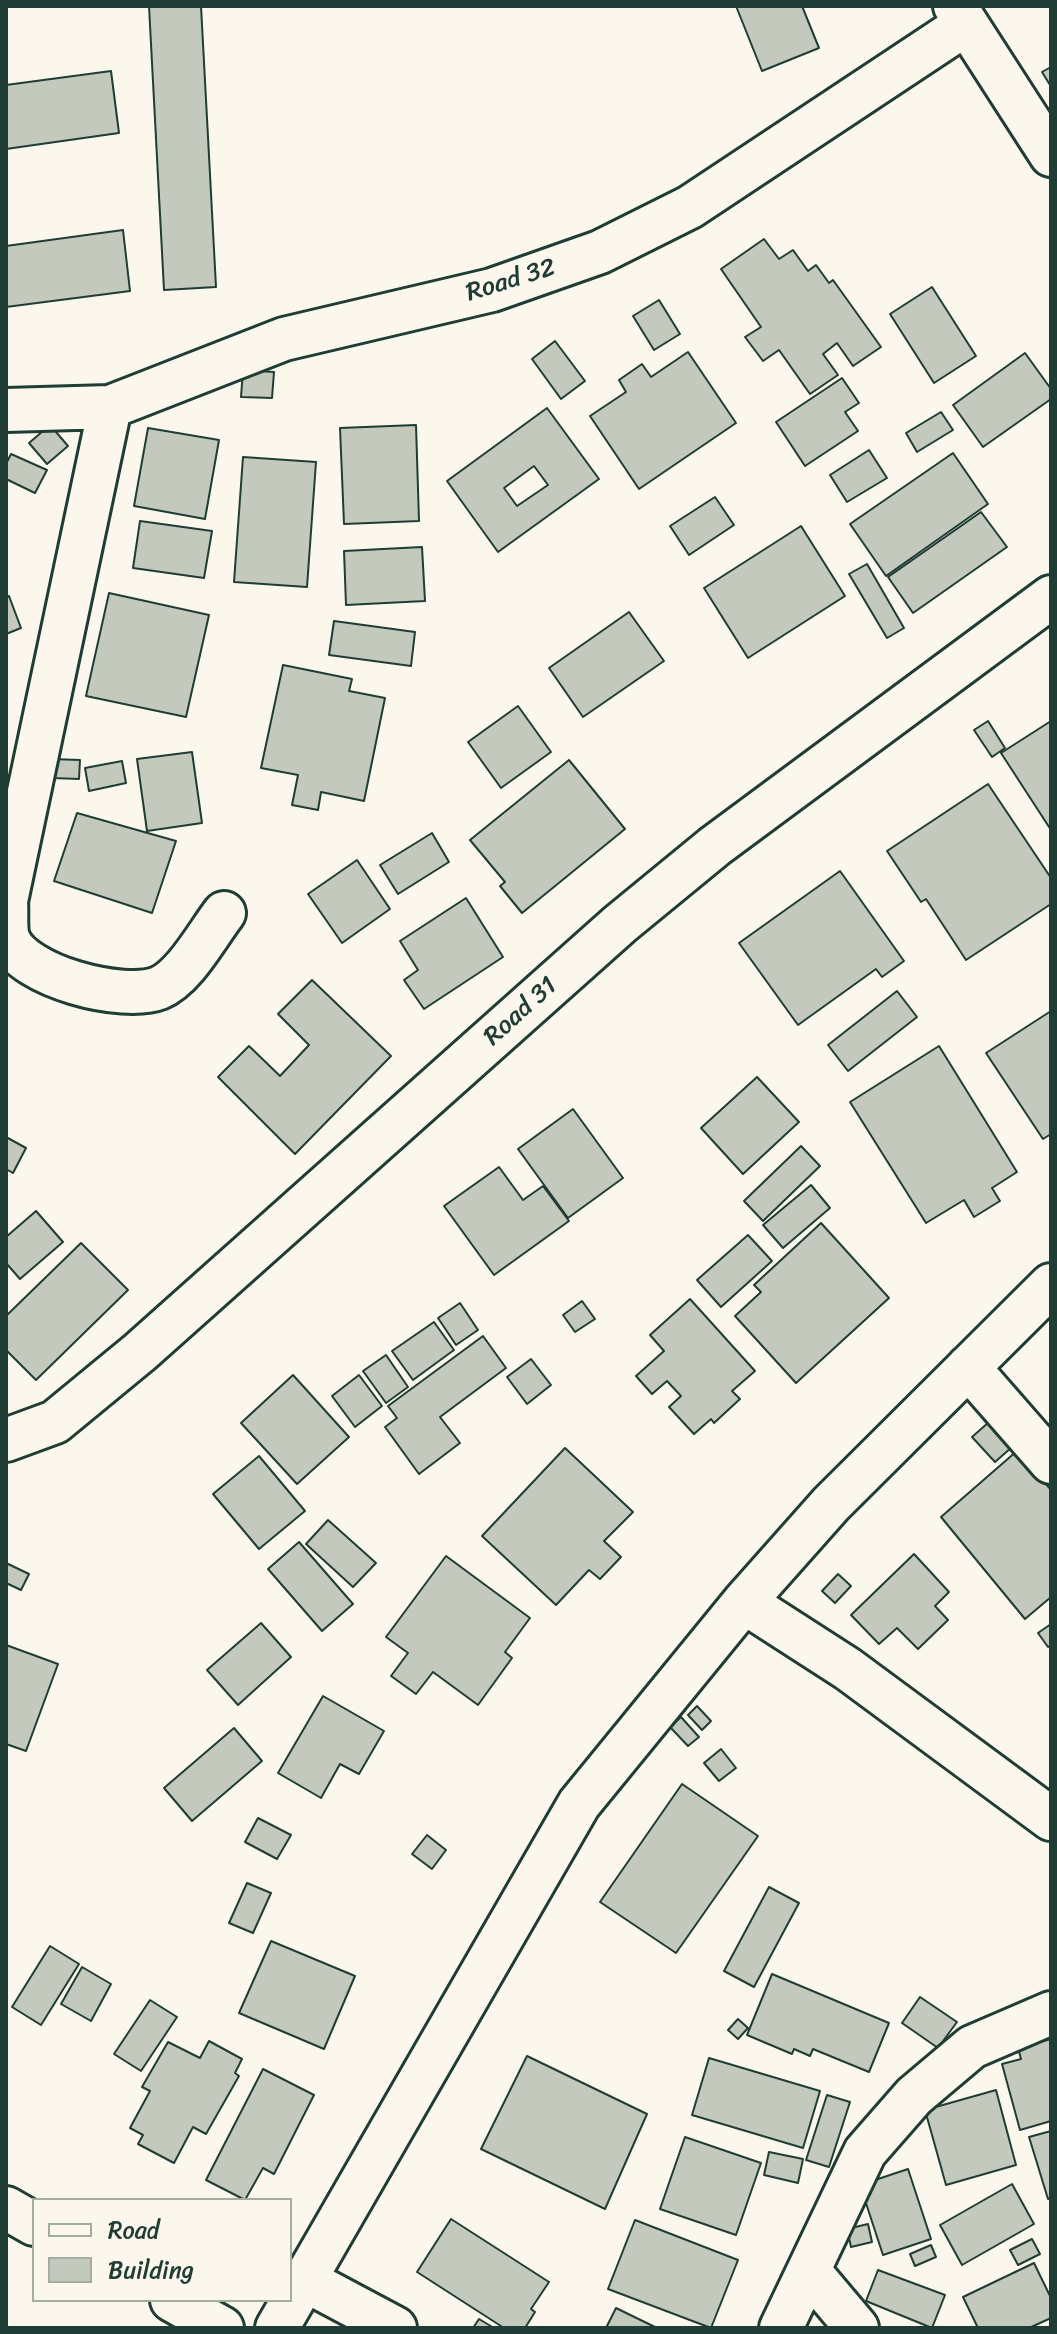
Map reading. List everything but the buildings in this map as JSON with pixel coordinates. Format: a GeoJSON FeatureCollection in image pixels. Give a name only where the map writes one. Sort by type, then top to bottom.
{"type":"FeatureCollection","features":[{"type":"Feature","properties":{"kind":"street"},"geometry":{"type":"LineString","coordinates":[[961,15],[1051,155]]}},
{"type":"Feature","properties":{"kind":"street","name":"Road 32"},"geometry":{"type":"LineString","coordinates":[[6,410],[110,407],[284,339],[492,290],[600,252],[690,207],[961,15]]}},
{"type":"Feature","properties":{"kind":"street"},"geometry":{"type":"LineString","coordinates":[[110,407],[6,901],[8,938],[25,961],[46,974],[134,993],[161,987],[224,913]]}},
{"type":"Feature","properties":{"kind":"street","name":"Road 31"},"geometry":{"type":"LineString","coordinates":[[6,1440],[55,1422],[140,1352],[620,924],[715,846],[1051,597]]}},
{"type":"Feature","properties":{"kind":"street"},"geometry":{"type":"LineString","coordinates":[[292,2300],[579,1804],[744,1602],[831,1504],[1051,1285]]}},
{"type":"Feature","properties":{"kind":"street"},"geometry":{"type":"LineString","coordinates":[[968,1367],[1051,1462]]}},
{"type":"Feature","properties":{"kind":"street"},"geometry":{"type":"LineString","coordinates":[[744,1602],[848,1669],[1051,1819]]}},
{"type":"Feature","properties":{"kind":"street"},"geometry":{"type":"LineString","coordinates":[[781,2328],[865,2152],[914,2096],[972,2047],[1051,2013]]}},
{"type":"Feature","properties":{"kind":"street"},"geometry":{"type":"LineString","coordinates":[[6,2208],[32,2223]]}},
{"type":"Feature","properties":{"kind":"street"},"geometry":{"type":"LineString","coordinates":[[809,2271],[857,2328]]}},
{"type":"Feature","properties":{"kind":"street"},"geometry":{"type":"LineString","coordinates":[[303,2279],[395,2328]]}},
{"type":"Feature","properties":{"kind":"street"},"geometry":{"type":"LineString","coordinates":[[176,2302],[222,2328]]}},
{"type":"Feature","properties":{"kind":"street"},"geometry":{"type":"LineString","coordinates":[[277,2328],[291,2302]]}}]}
